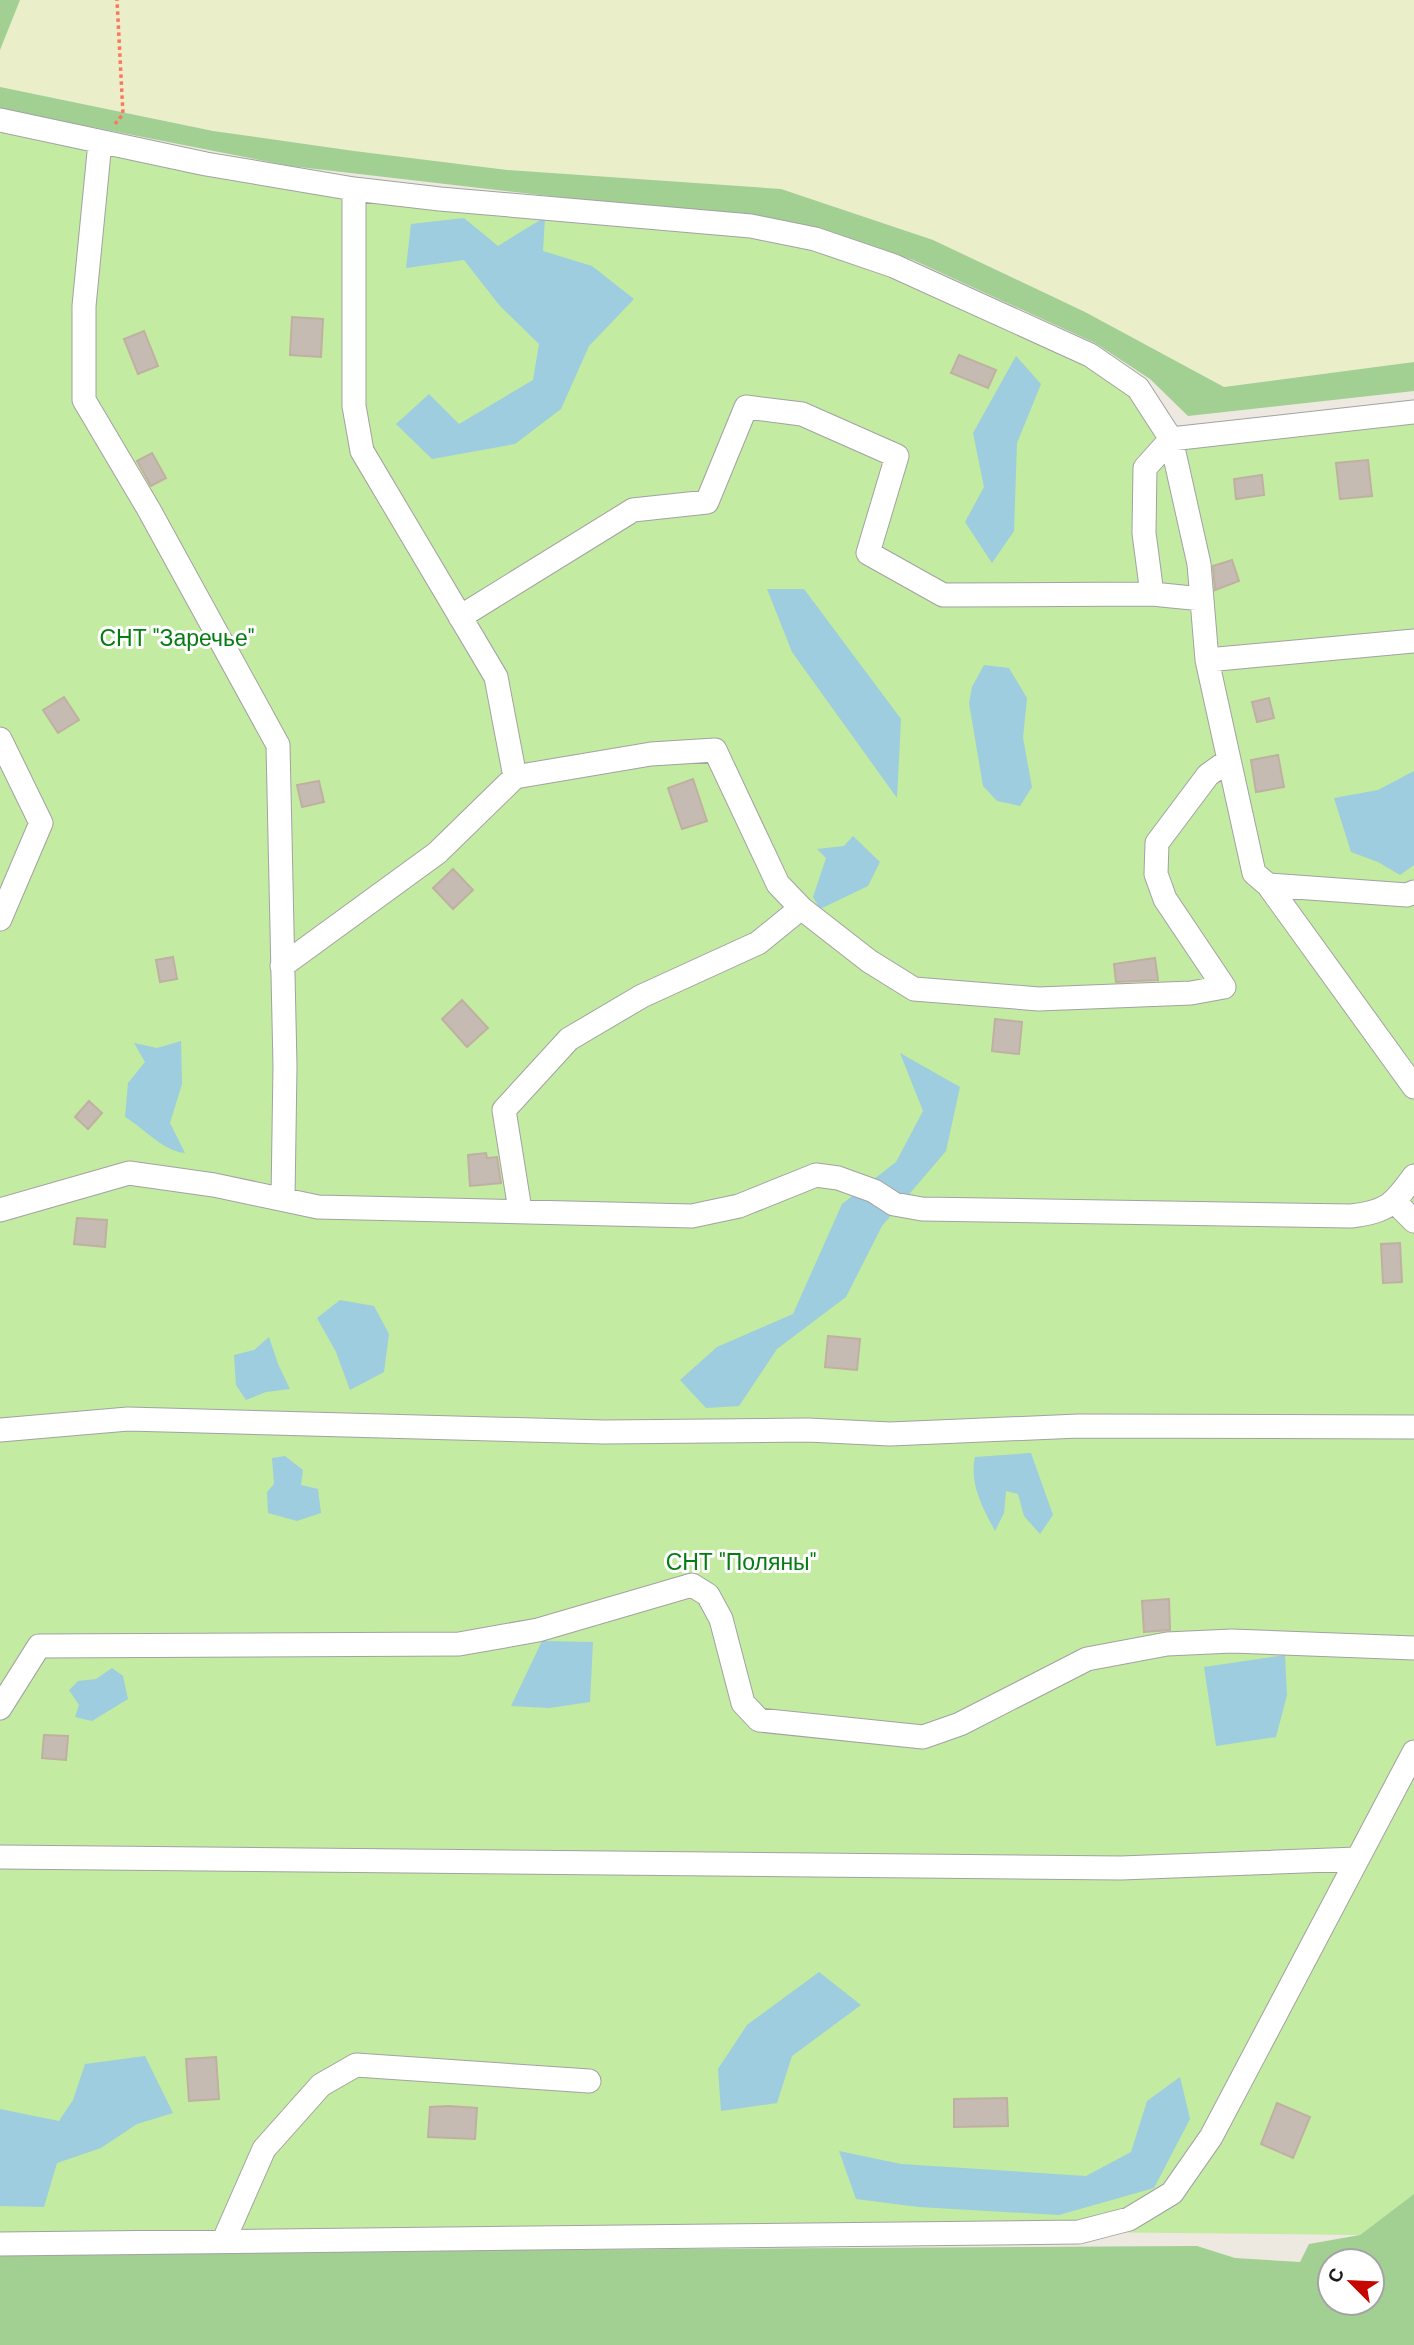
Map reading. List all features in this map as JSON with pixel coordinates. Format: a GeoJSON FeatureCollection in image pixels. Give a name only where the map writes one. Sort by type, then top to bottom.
{"type":"FeatureCollection","features":[{"type":"Feature","properties":{"kind":"street"},"geometry":{"type":"LineString","coordinates":[[0,120],[100,142],[354,189],[440,200],[751,226],[815,239],[894,266],[1090,355],[1138,388],[1171,439],[1199,565],[1207,660],[1254,873],[1268,885],[1404,1057],[1414,1087]]}},
{"type":"Feature","properties":{"kind":"street"},"geometry":{"type":"LineString","coordinates":[[100,142],[84,306],[83,400],[148,508],[278,745],[283,1199]]}},
{"type":"Feature","properties":{"kind":"street"},"geometry":{"type":"LineString","coordinates":[[354,189],[354,406],[362,451],[496,677],[515,777]]}},
{"type":"Feature","properties":{"kind":"street"},"geometry":{"type":"LineString","coordinates":[[460,617],[633,510],[707,502],[746,407],[802,414],[897,456],[868,553],[943,595],[1152,594],[1202,599]]}},
{"type":"Feature","properties":{"kind":"street"},"geometry":{"type":"LineString","coordinates":[[1152,594],[1144,533],[1144,468],[1171,439],[1414,412]]}},
{"type":"Feature","properties":{"kind":"street"},"geometry":{"type":"LineString","coordinates":[[1207,660],[1414,641]]}},
{"type":"Feature","properties":{"kind":"street"},"geometry":{"type":"LineString","coordinates":[[0,739],[41,823],[0,919]]}},
{"type":"Feature","properties":{"kind":"street"},"geometry":{"type":"LineString","coordinates":[[282,966],[437,853],[515,777],[651,754],[715,750],[778,884],[801,908],[869,961],[914,989],[1039,999],[1191,993],[1224,987],[1165,899],[1156,874],[1157,843],[1208,775],[1229,760]]}},
{"type":"Feature","properties":{"kind":"street"},"geometry":{"type":"LineString","coordinates":[[1268,885],[1407,895],[1414,891]]}},
{"type":"Feature","properties":{"kind":"street"},"geometry":{"type":"LineString","coordinates":[[520,1210],[504,1110],[569,1039],[642,996],[758,943],[801,908]]}},
{"type":"Feature","properties":{"kind":"street"},"geometry":{"type":"LineString","coordinates":[[0,1210],[129,1173],[214,1185],[318,1207],[692,1216],[739,1206],[816,1175],[838,1178],[874,1191],[894,1204],[922,1209],[1351,1216],[1377,1213],[1395,1202],[1414,1176]]}},
{"type":"Feature","properties":{"kind":"street"},"geometry":{"type":"LineString","coordinates":[[1395,1202],[1414,1221]]}},
{"type":"Feature","properties":{"kind":"street"},"geometry":{"type":"LineString","coordinates":[[0,1430],[128,1419],[604,1432],[808,1430],[890,1434],[1078,1426],[1414,1427]]}},
{"type":"Feature","properties":{"kind":"street"},"geometry":{"type":"LineString","coordinates":[[0,1708],[39,1646],[459,1644],[538,1630],[692,1585],[708,1595],[721,1619],[743,1703],[759,1720],[922,1737],[960,1724],[1087,1659],[1167,1644],[1232,1641],[1414,1648]]}},
{"type":"Feature","properties":{"kind":"street"},"geometry":{"type":"LineString","coordinates":[[0,2244],[1079,2232],[1129,2219],[1172,2193],[1211,2137],[1414,1752]]}},
{"type":"Feature","properties":{"kind":"street"},"geometry":{"type":"LineString","coordinates":[[0,1857],[1121,1868],[1357,1859]]}},
{"type":"Feature","properties":{"kind":"street"},"geometry":{"type":"LineString","coordinates":[[224,2240],[264,2148],[320,2085],[356,2065],[589,2081]]}},
{"type":"Feature","properties":{"kind":"path"},"geometry":{"type":"LineString","coordinates":[[100,142],[123,114],[117,0]]}},
{"type":"Feature","properties":{"kind":"green space"},"geometry":{"type":"Polygon","coordinates":[[[0,0],[20,0],[0,50],[0,0]]]}},
{"type":"Feature","properties":{"kind":"green space"},"geometry":{"type":"Polygon","coordinates":[[[20,0],[1414,0],[1414,362],[1224,387],[1085,312],[933,240],[781,189],[507,170],[354,151],[213,131],[0,87],[0,50],[20,0]]]}},
{"type":"Feature","properties":{"kind":"green space"},"geometry":{"type":"Polygon","coordinates":[[[0,87],[213,131],[354,151],[507,170],[781,189],[933,240],[1085,312],[1224,387],[1414,362],[1414,391],[1188,416],[1150,379],[1095,343],[913,260],[809,226],[290,166],[0,109],[0,87]]]}},
{"type":"Feature","properties":{"kind":"green space","name":"СНТ \"Поляны\""},"geometry":{"type":"Polygon","coordinates":[[[0,120],[206,164],[815,239],[1090,355],[1171,439],[1414,412],[1414,2194],[1360,2235],[1079,2232],[0,2244],[0,120]]]}},
{"type":"Feature","properties":{"kind":"green space"},"geometry":{"type":"Polygon","coordinates":[[[1414,2194],[1414,2345],[0,2345],[0,2253],[1197,2246],[1235,2258],[1300,2262],[1309,2244],[1360,2235],[1414,2194]]]}},
{"type":"Feature","properties":{"kind":"water"},"geometry":{"type":"Polygon","coordinates":[[[545,217],[543,251],[592,266],[634,299],[589,346],[561,409],[515,444],[432,459],[396,424],[429,394],[459,424],[533,380],[539,344],[500,306],[464,260],[406,268],[411,224],[464,218],[498,246],[545,217]]]}},
{"type":"Feature","properties":{"kind":"water"},"geometry":{"type":"Polygon","coordinates":[[[1016,356],[1041,384],[1017,443],[1014,531],[992,563],[965,522],[984,487],[973,433],[1016,356]]]}},
{"type":"Feature","properties":{"kind":"water"},"geometry":{"type":"Polygon","coordinates":[[[767,589],[804,589],[901,719],[897,798],[792,652],[767,589]]]}},
{"type":"Feature","properties":{"kind":"water"},"geometry":{"type":"Polygon","coordinates":[[[984,665],[1009,668],[1027,698],[1023,738],[1032,787],[1020,806],[997,801],[983,786],[969,703],[972,687],[984,665]]]}},
{"type":"Feature","properties":{"kind":"water"},"geometry":{"type":"Polygon","coordinates":[[[1414,771],[1414,865],[1400,875],[1378,862],[1351,852],[1334,798],[1378,790],[1414,771]]]}},
{"type":"Feature","properties":{"kind":"water"},"geometry":{"type":"Polygon","coordinates":[[[853,836],[880,862],[868,886],[820,909],[813,897],[826,858],[817,849],[844,846],[853,836]]]}},
{"type":"Feature","properties":{"kind":"water"},"geometry":{"type":"Polygon","coordinates":[[[181,1041],[182,1084],[170,1123],[185,1153],[162,1144],[125,1117],[128,1083],[145,1062],[134,1043],[157,1048],[181,1041]]]}},
{"type":"Feature","properties":{"kind":"water"},"geometry":{"type":"Polygon","coordinates":[[[900,1053],[960,1087],[946,1151],[882,1226],[846,1297],[777,1349],[739,1406],[706,1408],[680,1380],[717,1347],[793,1314],[842,1204],[896,1162],[923,1111],[900,1053]]]}},
{"type":"Feature","properties":{"kind":"water"},"geometry":{"type":"Polygon","coordinates":[[[340,1300],[374,1306],[389,1334],[384,1372],[350,1390],[336,1352],[317,1318],[340,1300]]]}},
{"type":"Feature","properties":{"kind":"water"},"geometry":{"type":"Polygon","coordinates":[[[269,1337],[290,1389],[266,1392],[246,1400],[236,1385],[234,1355],[254,1350],[269,1337]]]}},
{"type":"Feature","properties":{"kind":"water"},"geometry":{"type":"Polygon","coordinates":[[[1031,1453],[1053,1515],[1040,1534],[1024,1516],[1018,1494],[1006,1491],[1004,1513],[995,1531],[976,1486],[975,1457],[1031,1453]]]}},
{"type":"Feature","properties":{"kind":"water"},"geometry":{"type":"Polygon","coordinates":[[[285,1456],[303,1470],[301,1485],[318,1489],[321,1513],[297,1521],[268,1513],[267,1492],[274,1484],[272,1458],[285,1456]]]}},
{"type":"Feature","properties":{"kind":"water"},"geometry":{"type":"Polygon","coordinates":[[[542,1641],[593,1642],[590,1702],[549,1708],[511,1706],[542,1641]]]}},
{"type":"Feature","properties":{"kind":"water"},"geometry":{"type":"Polygon","coordinates":[[[1285,1655],[1287,1695],[1276,1737],[1216,1746],[1204,1667],[1285,1655]]]}},
{"type":"Feature","properties":{"kind":"water"},"geometry":{"type":"Polygon","coordinates":[[[112,1668],[123,1676],[128,1699],[92,1721],[75,1717],[79,1705],[69,1690],[78,1681],[96,1679],[112,1668]]]}},
{"type":"Feature","properties":{"kind":"water"},"geometry":{"type":"Polygon","coordinates":[[[819,1972],[861,2005],[792,2056],[777,2103],[721,2111],[718,2069],[747,2025],[819,1972]]]}},
{"type":"Feature","properties":{"kind":"water"},"geometry":{"type":"Polygon","coordinates":[[[145,2056],[173,2113],[137,2124],[101,2148],[57,2163],[44,2207],[0,2206],[0,2109],[59,2121],[73,2100],[85,2064],[145,2056]]]}},
{"type":"Feature","properties":{"kind":"water"},"geometry":{"type":"Polygon","coordinates":[[[1180,2077],[1190,2119],[1154,2188],[1059,2215],[919,2207],[856,2199],[839,2151],[901,2164],[1086,2176],[1131,2152],[1147,2101],[1180,2077]]]}},
{"type":"Feature","properties":{"kind":"building"},"geometry":{"type":"Polygon","coordinates":[[[292,317],[323,319],[321,357],[290,355],[292,317]]]}},
{"type":"Feature","properties":{"kind":"building"},"geometry":{"type":"Polygon","coordinates":[[[144,331],[158,366],[138,374],[124,339],[144,331]]]}},
{"type":"Feature","properties":{"kind":"building"},"geometry":{"type":"Polygon","coordinates":[[[959,355],[996,370],[988,388],[951,373],[959,355]]]}},
{"type":"Feature","properties":{"kind":"building"},"geometry":{"type":"Polygon","coordinates":[[[152,453],[166,478],[151,486],[137,461],[152,453]]]}},
{"type":"Feature","properties":{"kind":"building"},"geometry":{"type":"Polygon","coordinates":[[[1368,460],[1372,496],[1340,499],[1336,463],[1368,460]]]}},
{"type":"Feature","properties":{"kind":"building"},"geometry":{"type":"Polygon","coordinates":[[[1262,475],[1264,495],[1236,499],[1234,479],[1262,475]]]}},
{"type":"Feature","properties":{"kind":"building"},"geometry":{"type":"Polygon","coordinates":[[[1232,560],[1239,581],[1215,590],[1213,566],[1232,560]]]}},
{"type":"Feature","properties":{"kind":"building"},"geometry":{"type":"Polygon","coordinates":[[[64,697],[79,720],[58,733],[43,710],[64,697]]]}},
{"type":"Feature","properties":{"kind":"building"},"geometry":{"type":"Polygon","coordinates":[[[1269,698],[1274,718],[1257,722],[1252,702],[1269,698]]]}},
{"type":"Feature","properties":{"kind":"building"},"geometry":{"type":"Polygon","coordinates":[[[1278,755],[1284,787],[1256,792],[1251,760],[1278,755]]]}},
{"type":"Feature","properties":{"kind":"building"},"geometry":{"type":"Polygon","coordinates":[[[693,779],[707,821],[682,829],[668,788],[693,779]]]}},
{"type":"Feature","properties":{"kind":"building"},"geometry":{"type":"Polygon","coordinates":[[[319,781],[324,802],[302,807],[297,785],[319,781]]]}},
{"type":"Feature","properties":{"kind":"building"},"geometry":{"type":"Polygon","coordinates":[[[453,869],[473,890],[453,909],[433,888],[453,869]]]}},
{"type":"Feature","properties":{"kind":"building"},"geometry":{"type":"Polygon","coordinates":[[[173,957],[177,979],[160,982],[156,960],[173,957]]]}},
{"type":"Feature","properties":{"kind":"building"},"geometry":{"type":"Polygon","coordinates":[[[1155,958],[1158,980],[1116,982],[1114,964],[1155,958]]]}},
{"type":"Feature","properties":{"kind":"building"},"geometry":{"type":"Polygon","coordinates":[[[462,1000],[488,1028],[467,1047],[442,1019],[462,1000]]]}},
{"type":"Feature","properties":{"kind":"building"},"geometry":{"type":"Polygon","coordinates":[[[995,1019],[1022,1022],[1019,1054],[992,1051],[995,1019]]]}},
{"type":"Feature","properties":{"kind":"building"},"geometry":{"type":"Polygon","coordinates":[[[89,1101],[102,1113],[88,1129],[75,1117],[89,1101]]]}},
{"type":"Feature","properties":{"kind":"building"},"geometry":{"type":"Polygon","coordinates":[[[486,1153],[487,1158],[497,1157],[501,1183],[470,1186],[468,1155],[486,1153]]]}},
{"type":"Feature","properties":{"kind":"building"},"geometry":{"type":"Polygon","coordinates":[[[77,1218],[107,1220],[105,1247],[74,1244],[77,1218]]]}},
{"type":"Feature","properties":{"kind":"building"},"geometry":{"type":"Polygon","coordinates":[[[1400,1243],[1402,1282],[1383,1283],[1381,1244],[1400,1243]]]}},
{"type":"Feature","properties":{"kind":"building"},"geometry":{"type":"Polygon","coordinates":[[[828,1336],[860,1339],[857,1370],[825,1367],[828,1336]]]}},
{"type":"Feature","properties":{"kind":"building"},"geometry":{"type":"Polygon","coordinates":[[[1169,1599],[1170,1630],[1144,1632],[1142,1601],[1169,1599]]]}},
{"type":"Feature","properties":{"kind":"building"},"geometry":{"type":"Polygon","coordinates":[[[44,1735],[68,1736],[66,1760],[42,1758],[44,1735]]]}},
{"type":"Feature","properties":{"kind":"building"},"geometry":{"type":"Polygon","coordinates":[[[216,2057],[219,2099],[189,2101],[186,2059],[216,2057]]]}},
{"type":"Feature","properties":{"kind":"building"},"geometry":{"type":"Polygon","coordinates":[[[1007,2098],[1008,2126],[954,2127],[954,2099],[1007,2098]]]}},
{"type":"Feature","properties":{"kind":"building"},"geometry":{"type":"Polygon","coordinates":[[[1277,2103],[1310,2117],[1293,2158],[1261,2144],[1277,2103]]]}},
{"type":"Feature","properties":{"kind":"building"},"geometry":{"type":"Polygon","coordinates":[[[430,2107],[477,2108],[475,2139],[428,2137],[430,2107]]]}},
{"type":"Feature","properties":{"kind":"park label","name":"СНТ \"Заречье\""},"geometry":{"type":"Point","coordinates":[177,638]}}]}
